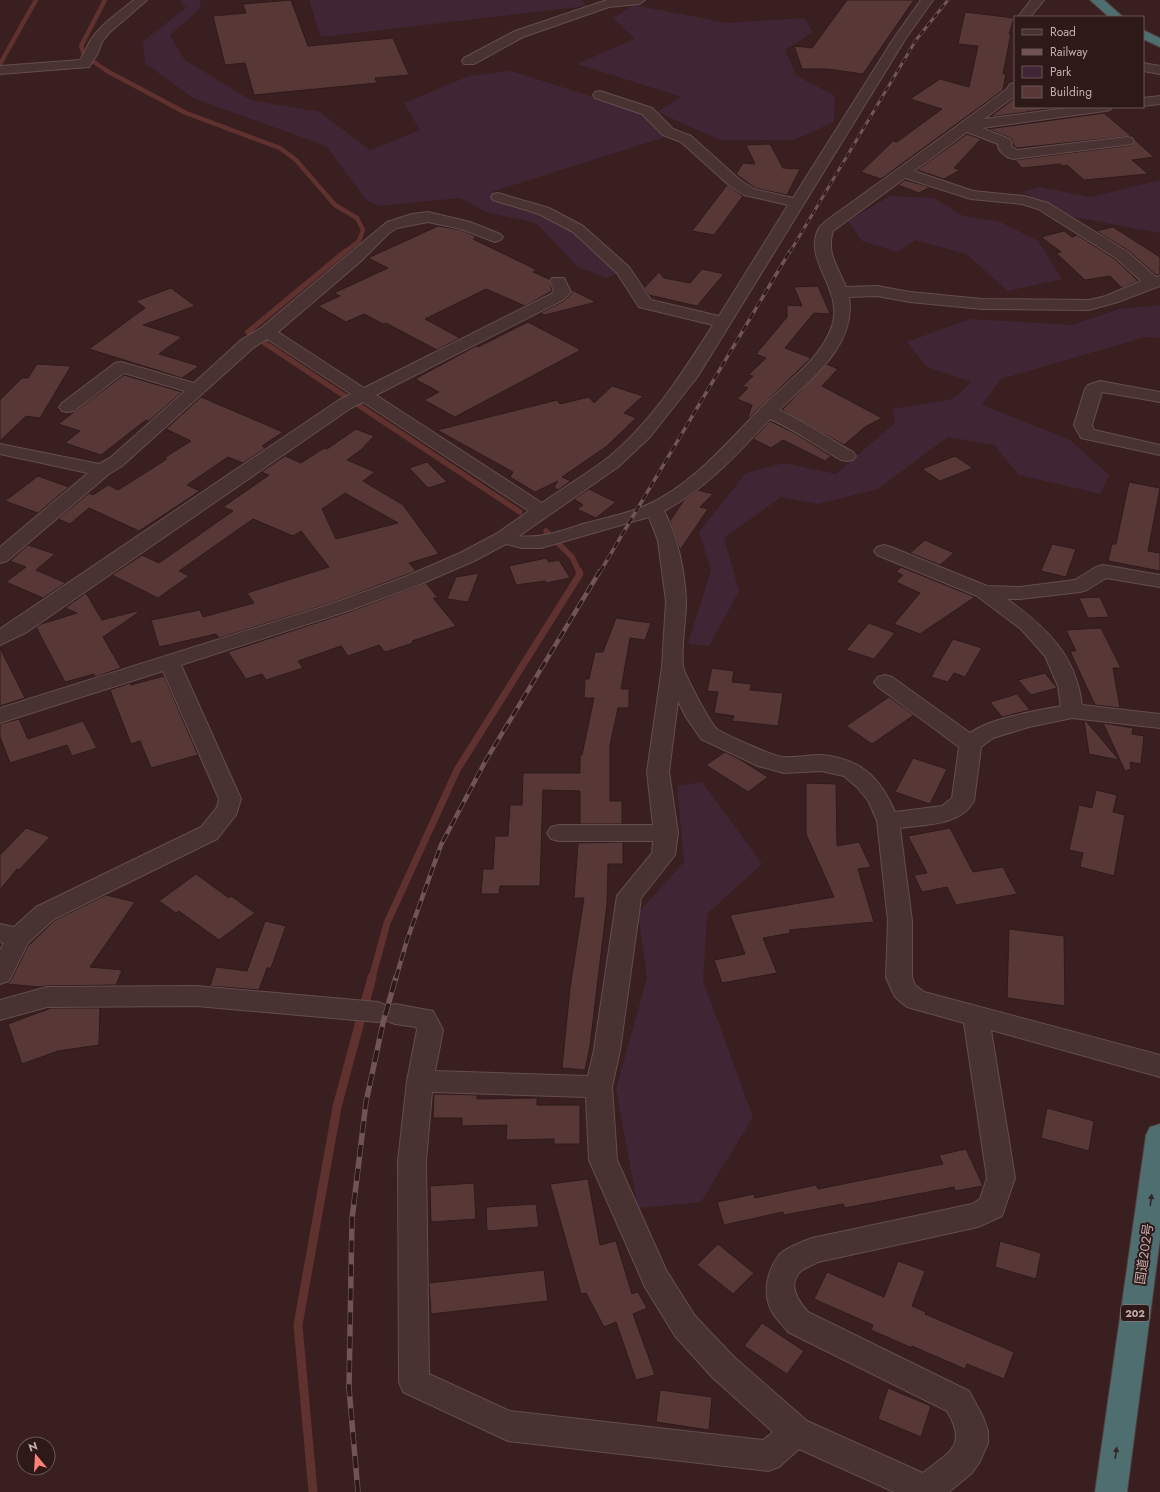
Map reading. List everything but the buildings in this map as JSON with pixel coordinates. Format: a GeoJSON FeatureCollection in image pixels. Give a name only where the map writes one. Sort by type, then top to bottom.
{"type":"FeatureCollection","features":[{"type":"Feature","properties":{"kind":"highway"},"geometry":{"type":"LineString","coordinates":[[1096,0],[1116,16]]}},
{"type":"Feature","properties":{"kind":"highway"},"geometry":{"type":"LineString","coordinates":[[1144,35],[1160,44]]}},
{"type":"Feature","properties":{"kind":"highway","name":"国道202号"},"geometry":{"type":"LineString","coordinates":[[1111,1492],[1160,1135]]}},
{"type":"Feature","properties":{"kind":"street"},"geometry":{"type":"LineString","coordinates":[[0,70],[84,64],[92,53],[96,41],[105,30],[141,0]]}},
{"type":"Feature","properties":{"kind":"street"},"geometry":{"type":"LineString","coordinates":[[469,61],[519,34],[578,12],[607,4],[639,0]]}},
{"type":"Feature","properties":{"kind":"street"},"geometry":{"type":"LineString","coordinates":[[0,716],[338,608],[414,580],[467,557],[503,538],[612,463],[644,433],[692,372],[900,38],[927,0]]}},
{"type":"Feature","properties":{"kind":"street"},"geometry":{"type":"LineString","coordinates":[[1024,16],[1026,12],[1038,0]]}},
{"type":"Feature","properties":{"kind":"street"},"geometry":{"type":"LineString","coordinates":[[1144,68],[1160,70]]}},
{"type":"Feature","properties":{"kind":"street"},"geometry":{"type":"LineString","coordinates":[[503,538],[522,542],[541,542],[654,509],[673,498],[717,465],[815,364],[832,343],[841,323],[845,306],[841,292],[821,250],[822,239],[826,229],[901,172],[1012,92],[1014,89]]}},
{"type":"Feature","properties":{"kind":"street"},"geometry":{"type":"LineString","coordinates":[[600,95],[647,110],[668,132],[686,139],[735,183],[749,192],[797,203]]}},
{"type":"Feature","properties":{"kind":"street"},"geometry":{"type":"LineString","coordinates":[[1144,102],[1160,100]]}},
{"type":"Feature","properties":{"kind":"street"},"geometry":{"type":"LineString","coordinates":[[966,126],[1063,109],[1084,108]]}},
{"type":"Feature","properties":{"kind":"street"},"geometry":{"type":"LineString","coordinates":[[966,126],[1004,142],[1004,146],[1014,155],[1127,141]]}},
{"type":"Feature","properties":{"kind":"street"},"geometry":{"type":"LineString","coordinates":[[901,172],[971,195],[1024,200],[1043,206],[1122,255],[1156,282]]}},
{"type":"Feature","properties":{"kind":"street"},"geometry":{"type":"LineString","coordinates":[[498,197],[544,211],[578,229],[623,270],[645,304],[723,322]]}},
{"type":"Feature","properties":{"kind":"street"},"geometry":{"type":"LineString","coordinates":[[0,557],[102,470],[116,462],[247,344],[267,332],[354,259],[384,230],[392,225],[412,219],[428,217],[465,224],[495,236]]}},
{"type":"Feature","properties":{"kind":"street"},"geometry":{"type":"LineString","coordinates":[[0,638],[20,627],[361,394],[557,297],[563,292],[558,281]]}},
{"type":"Feature","properties":{"kind":"street"},"geometry":{"type":"LineString","coordinates":[[841,292],[877,291],[910,297],[982,304],[1026,306],[1089,304],[1112,299],[1156,282]]}},
{"type":"Feature","properties":{"kind":"street"},"geometry":{"type":"LineString","coordinates":[[267,332],[542,511]]}},
{"type":"Feature","properties":{"kind":"street"},"geometry":{"type":"LineString","coordinates":[[68,407],[121,367],[197,389]]}},
{"type":"Feature","properties":{"kind":"street"},"geometry":{"type":"LineString","coordinates":[[1160,396],[1100,386],[1094,388],[1084,425],[1087,434],[1160,450]]}},
{"type":"Feature","properties":{"kind":"street"},"geometry":{"type":"LineString","coordinates":[[768,411],[798,425],[810,435],[847,456]]}},
{"type":"Feature","properties":{"kind":"street"},"geometry":{"type":"LineString","coordinates":[[0,449],[102,470]]}},
{"type":"Feature","properties":{"kind":"street"},"geometry":{"type":"LineString","coordinates":[[654,509],[668,541],[676,601],[672,667],[658,772],[666,833],[663,855],[629,896],[607,1050],[599,1087],[603,1160],[655,1278],[685,1326],[724,1367],[796,1432],[928,1491],[966,1458],[974,1438],[967,1415],[958,1401],[798,1322],[783,1304],[780,1283],[790,1263],[812,1251],[978,1215],[992,1207],[1001,1178],[976,1016]]}},
{"type":"Feature","properties":{"kind":"street"},"geometry":{"type":"LineString","coordinates":[[884,551],[984,592],[1028,624],[1054,654],[1069,686],[1072,711]]}},
{"type":"Feature","properties":{"kind":"street"},"geometry":{"type":"LineString","coordinates":[[984,592],[1020,593],[1080,586],[1104,571],[1160,581]]}},
{"type":"Feature","properties":{"kind":"street"},"geometry":{"type":"LineString","coordinates":[[0,974],[9,935],[44,913],[209,833],[228,809],[230,799],[196,727],[169,662]]}},
{"type":"Feature","properties":{"kind":"street"},"geometry":{"type":"LineString","coordinates":[[672,667],[697,717],[709,734],[766,761],[784,764],[821,763],[852,770],[866,782],[879,800],[888,821],[900,921],[899,976],[905,991],[916,1000],[1160,1066]]}},
{"type":"Feature","properties":{"kind":"street"},"geometry":{"type":"LineString","coordinates":[[885,682],[970,744]]}},
{"type":"Feature","properties":{"kind":"street"},"geometry":{"type":"LineString","coordinates":[[888,821],[948,813],[963,801],[970,744],[984,733],[1026,720],[1072,711],[1160,721]]}},
{"type":"Feature","properties":{"kind":"street"},"geometry":{"type":"LineString","coordinates":[[559,833],[666,833]]}},
{"type":"Feature","properties":{"kind":"street"},"geometry":{"type":"LineString","coordinates":[[0,1010],[47,997],[189,996],[374,1012],[424,1018],[430,1030],[420,1081],[412,1161],[414,1382],[508,1426],[768,1456],[796,1432]]}},
{"type":"Feature","properties":{"kind":"street"},"geometry":{"type":"LineString","coordinates":[[420,1081],[599,1087]]}},
{"type":"Feature","properties":{"kind":"green space"},"geometry":{"type":"Polygon","coordinates":[[[180,0],[201,0],[199,10],[170,35],[184,59],[250,100],[320,112],[370,150],[420,130],[404,103],[469,76],[511,71],[644,113],[665,137],[491,192],[550,210],[600,240],[630,268],[607,278],[578,267],[536,223],[486,212],[460,198],[379,206],[367,201],[326,146],[193,98],[145,63],[143,41],[186,8],[180,0]]]}},
{"type":"Feature","properties":{"kind":"green space"},"geometry":{"type":"Polygon","coordinates":[[[309,0],[582,0],[586,6],[321,37],[309,0]]]}},
{"type":"Feature","properties":{"kind":"green space"},"geometry":{"type":"Polygon","coordinates":[[[634,5],[727,23],[804,18],[813,32],[785,50],[797,76],[835,96],[834,122],[794,140],[720,140],[657,112],[682,97],[577,64],[635,39],[613,18],[634,5]]]}},
{"type":"Feature","properties":{"kind":"green space"},"geometry":{"type":"Polygon","coordinates":[[[1160,180],[1160,233],[1073,217],[1022,192],[1039,187],[1091,197],[1160,180]]]}},
{"type":"Feature","properties":{"kind":"green space"},"geometry":{"type":"Polygon","coordinates":[[[890,196],[934,198],[963,216],[998,221],[1038,241],[1062,279],[1008,291],[966,254],[915,240],[898,252],[862,241],[848,221],[890,196]]]}},
{"type":"Feature","properties":{"kind":"green space"},"geometry":{"type":"Polygon","coordinates":[[[1160,305],[1160,338],[1145,337],[1001,379],[982,405],[1070,440],[1109,475],[1101,494],[1019,475],[994,445],[948,437],[878,489],[818,504],[781,497],[724,538],[739,591],[709,646],[688,644],[711,570],[699,532],[746,473],[784,463],[836,474],[895,423],[892,409],[952,399],[972,382],[927,367],[907,342],[970,319],[1072,325],[1119,309],[1160,305]]]}},
{"type":"Feature","properties":{"kind":"green space"},"geometry":{"type":"Polygon","coordinates":[[[702,782],[762,864],[707,914],[703,981],[753,1117],[701,1202],[638,1208],[616,1089],[647,978],[638,913],[684,862],[677,786],[702,782]]]}},
{"type":"Feature","properties":{"kind":"waterway"},"geometry":{"type":"LineString","coordinates":[[0,64],[36,0]]}},
{"type":"Feature","properties":{"kind":"waterway"},"geometry":{"type":"LineString","coordinates":[[105,0],[81,46],[84,55],[107,71],[186,113],[280,148],[296,160],[335,205],[357,218],[363,230],[359,241],[345,252]]}},
{"type":"Feature","properties":{"kind":"waterway"},"geometry":{"type":"LineString","coordinates":[[346,251],[248,332],[520,512]]}},
{"type":"Feature","properties":{"kind":"waterway"},"geometry":{"type":"LineString","coordinates":[[546,531],[572,557],[579,572]]}},
{"type":"Feature","properties":{"kind":"waterway"},"geometry":{"type":"LineString","coordinates":[[372,978],[387,923],[457,770],[580,574],[579,571]]}},
{"type":"Feature","properties":{"kind":"waterway"},"geometry":{"type":"LineString","coordinates":[[313,1492],[298,1325],[337,1107],[372,977]]}},
{"type":"Feature","properties":{"kind":"railway"},"geometry":{"type":"LineString","coordinates":[[790,252],[916,40],[948,0]]}},
{"type":"Feature","properties":{"kind":"railway"},"geometry":{"type":"LineString","coordinates":[[600,572],[790,251]]}},
{"type":"Feature","properties":{"kind":"railway"},"geometry":{"type":"LineString","coordinates":[[396,978],[407,940],[441,845],[486,760],[600,571]]}},
{"type":"Feature","properties":{"kind":"railway"},"geometry":{"type":"LineString","coordinates":[[358,1492],[349,1388],[352,1219],[366,1102],[383,1023],[396,977]]}}]}
